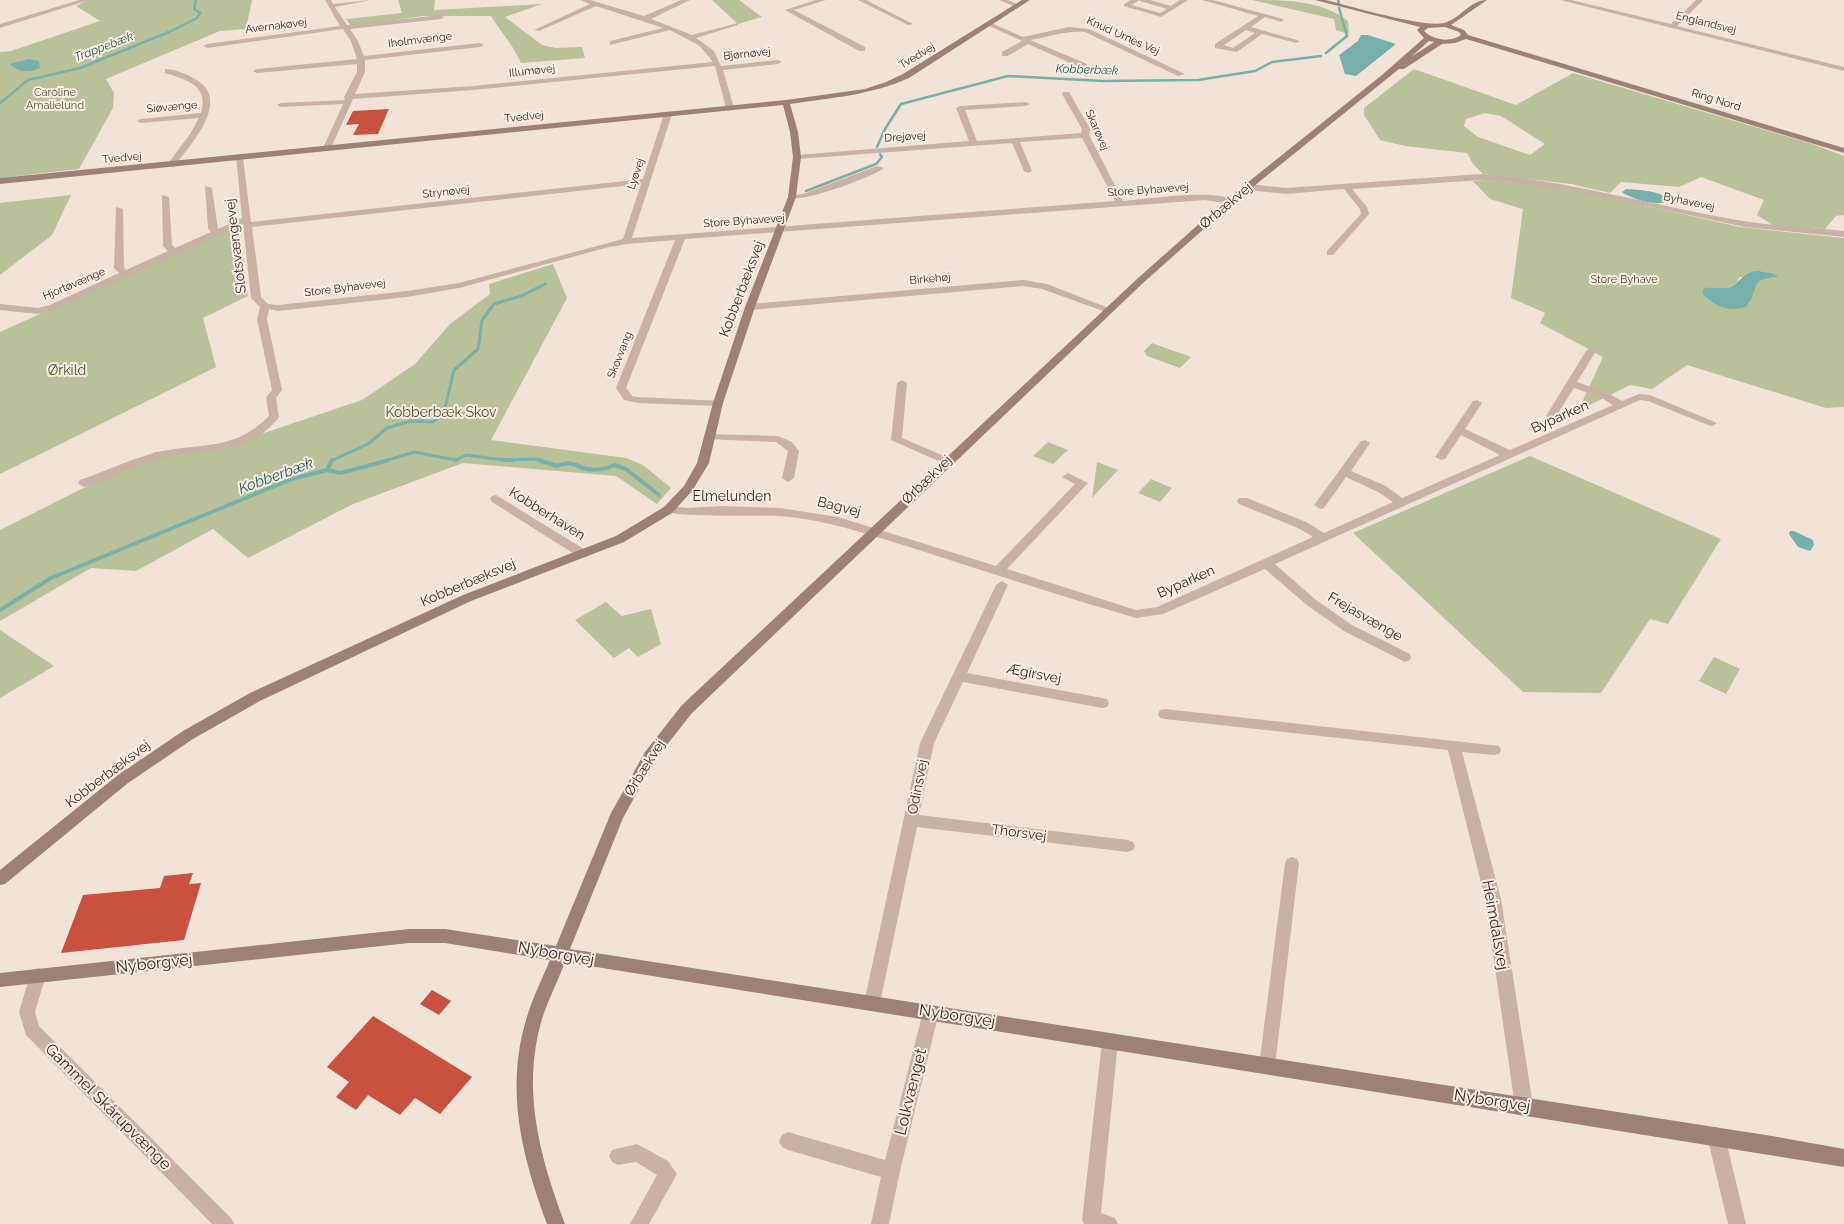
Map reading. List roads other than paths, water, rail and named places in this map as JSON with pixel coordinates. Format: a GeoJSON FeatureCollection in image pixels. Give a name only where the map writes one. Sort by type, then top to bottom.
{"type":"FeatureCollection","features":[{"type":"Feature","properties":{"kind":"street"},"geometry":{"type":"LineString","coordinates":[[2,24],[86,0]]}},
{"type":"Feature","properties":{"kind":"street"},"geometry":{"type":"LineString","coordinates":[[329,3],[368,0]]}},
{"type":"Feature","properties":{"kind":"street","name":"Bjørnøvej"},"geometry":{"type":"LineString","coordinates":[[585,0],[692,37],[710,51],[718,66],[730,108]]}},
{"type":"Feature","properties":{"kind":"street"},"geometry":{"type":"LineString","coordinates":[[644,20],[687,0]]}},
{"type":"Feature","properties":{"kind":"street"},"geometry":{"type":"LineString","coordinates":[[822,0],[788,10],[862,49]]}},
{"type":"Feature","properties":{"kind":"street"},"geometry":{"type":"LineString","coordinates":[[861,0],[910,24]]}},
{"type":"Feature","properties":{"kind":"street"},"geometry":{"type":"LineString","coordinates":[[1002,0],[1018,6]]}},
{"type":"Feature","properties":{"kind":"street","name":"Tvedvej"},"geometry":{"type":"LineString","coordinates":[[0,181],[730,108],[866,91],[889,84],[906,76],[1027,0]]}},
{"type":"Feature","properties":{"kind":"street"},"geometry":{"type":"LineString","coordinates":[[1136,0],[1126,5],[1161,15],[1185,0]]}},
{"type":"Feature","properties":{"kind":"street"},"geometry":{"type":"LineString","coordinates":[[1142,0],[1172,8]]}},
{"type":"Feature","properties":{"kind":"street"},"geometry":{"type":"LineString","coordinates":[[1205,0],[1280,20]]}},
{"type":"Feature","properties":{"kind":"street"},"geometry":{"type":"LineString","coordinates":[[1317,0],[1423,28],[1446,25],[1462,31],[1463,38],[1441,41],[1428,38],[1423,28]]}},
{"type":"Feature","properties":{"kind":"street"},"geometry":{"type":"LineString","coordinates":[[1446,25],[1484,0]]}},
{"type":"Feature","properties":{"kind":"street"},"geometry":{"type":"LineString","coordinates":[[1456,28],[1488,0]]}},
{"type":"Feature","properties":{"kind":"street","name":"Englandsvej"},"geometry":{"type":"LineString","coordinates":[[1563,0],[1844,69]]}},
{"type":"Feature","properties":{"kind":"street"},"geometry":{"type":"LineString","coordinates":[[1673,26],[1700,0]]}},
{"type":"Feature","properties":{"kind":"street"},"geometry":{"type":"LineString","coordinates":[[327,148],[347,99],[361,72],[362,60],[359,47],[329,3]]}},
{"type":"Feature","properties":{"kind":"street"},"geometry":{"type":"LineString","coordinates":[[1144,10],[1155,3]]}},
{"type":"Feature","properties":{"kind":"street"},"geometry":{"type":"LineString","coordinates":[[537,30],[596,4]]}},
{"type":"Feature","properties":{"kind":"street"},"geometry":{"type":"LineString","coordinates":[[1261,32],[1234,50],[1218,46],[1264,15]]}},
{"type":"Feature","properties":{"kind":"street","name":"Avernakøvej"},"geometry":{"type":"LineString","coordinates":[[207,46],[401,20],[441,18]]}},
{"type":"Feature","properties":{"kind":"street"},"geometry":{"type":"LineString","coordinates":[[692,37],[736,24]]}},
{"type":"Feature","properties":{"kind":"street"},"geometry":{"type":"LineString","coordinates":[[989,24],[1026,38],[1084,66]]}},
{"type":"Feature","properties":{"kind":"street"},"geometry":{"type":"LineString","coordinates":[[613,43],[670,28]]}},
{"type":"Feature","properties":{"kind":"street","name":"Knud Urnes Vej"},"geometry":{"type":"LineString","coordinates":[[1005,54],[1025,43],[1026,38],[1064,28],[1087,30],[1181,74]]}},
{"type":"Feature","properties":{"kind":"street"},"geometry":{"type":"LineString","coordinates":[[1246,28],[1296,41]]}},
{"type":"Feature","properties":{"kind":"street","name":"Ørbækvej"},"geometry":{"type":"LineString","coordinates":[[556,1224],[528,1146],[523,1109],[523,1072],[534,1018],[616,817],[650,756],[687,709],[947,461],[1109,310],[1230,201],[1385,77],[1428,38]]}},
{"type":"Feature","properties":{"kind":"street","name":"Ring Nord"},"geometry":{"type":"LineString","coordinates":[[1463,38],[1844,151]]}},
{"type":"Feature","properties":{"kind":"street","name":"Ørbækvej"},"geometry":{"type":"LineString","coordinates":[[1385,77],[1441,41]]}},
{"type":"Feature","properties":{"kind":"street","name":"Iholmvænge"},"geometry":{"type":"LineString","coordinates":[[362,60],[480,45]]}},
{"type":"Feature","properties":{"kind":"street"},"geometry":{"type":"LineString","coordinates":[[257,71],[362,60]]}},
{"type":"Feature","properties":{"kind":"street","name":"Bjørnøvej"},"geometry":{"type":"LineString","coordinates":[[718,66],[778,62]]}},
{"type":"Feature","properties":{"kind":"street","name":"Illumøvej"},"geometry":{"type":"LineString","coordinates":[[347,99],[718,66]]}},
{"type":"Feature","properties":{"kind":"street","name":"Siøvænge"},"geometry":{"type":"LineString","coordinates":[[168,71],[195,82],[204,91],[208,100],[205,115],[171,165]]}},
{"type":"Feature","properties":{"kind":"street","name":"Skarøvej"},"geometry":{"type":"LineString","coordinates":[[1066,94],[1086,129],[1085,135],[1120,203]]}},
{"type":"Feature","properties":{"kind":"street"},"geometry":{"type":"LineString","coordinates":[[281,105],[347,99]]}},
{"type":"Feature","properties":{"kind":"street","name":"Kobberbæksvej"},"geometry":{"type":"LineString","coordinates":[[0,879],[123,779],[188,735],[255,697],[467,598],[620,539],[668,510],[688,488],[703,463],[718,403],[750,307],[781,230],[792,196],[797,157],[794,132],[786,102]]}},
{"type":"Feature","properties":{"kind":"street"},"geometry":{"type":"LineString","coordinates":[[974,143],[960,108],[1026,104]]}},
{"type":"Feature","properties":{"kind":"street","name":"Lyøvej"},"geometry":{"type":"LineString","coordinates":[[627,241],[668,114]]}},
{"type":"Feature","properties":{"kind":"street","name":"Siøvænge"},"geometry":{"type":"LineString","coordinates":[[141,121],[205,115]]}},
{"type":"Feature","properties":{"kind":"street","name":"Drejøvej"},"geometry":{"type":"LineString","coordinates":[[797,157],[1085,135]]}},
{"type":"Feature","properties":{"kind":"street"},"geometry":{"type":"LineString","coordinates":[[1014,140],[1028,171]]}},
{"type":"Feature","properties":{"kind":"street","name":"Slotsvængevej"},"geometry":{"type":"LineString","coordinates":[[84,484],[160,455],[226,447],[246,440],[264,429],[274,417],[271,398],[277,390],[262,319],[265,306],[256,298],[239,158]]}},
{"type":"Feature","properties":{"kind":"street"},"geometry":{"type":"LineString","coordinates":[[792,196],[808,195],[880,168]]}},
{"type":"Feature","properties":{"kind":"street","name":"Byhavevej"},"geometry":{"type":"LineString","coordinates":[[1346,187],[1481,177],[1532,180],[1730,222],[1844,234]]}},
{"type":"Feature","properties":{"kind":"street","name":"Strynøvej"},"geometry":{"type":"LineString","coordinates":[[248,222],[645,182]]}},
{"type":"Feature","properties":{"kind":"street"},"geometry":{"type":"LineString","coordinates":[[1249,186],[1286,191],[1346,187],[1364,208],[1365,214],[1330,253]]}},
{"type":"Feature","properties":{"kind":"street"},"geometry":{"type":"LineString","coordinates":[[208,188],[212,228],[216,232]]}},
{"type":"Feature","properties":{"kind":"street"},"geometry":{"type":"LineString","coordinates":[[165,197],[168,246],[174,252]]}},
{"type":"Feature","properties":{"kind":"street","name":"Store Byhavevej"},"geometry":{"type":"LineString","coordinates":[[265,306],[278,308],[484,280],[595,247],[627,241],[1205,197],[1230,201]]}},
{"type":"Feature","properties":{"kind":"street","name":"Hjortøvænge"},"geometry":{"type":"LineString","coordinates":[[119,209],[119,268],[125,274]]}},
{"type":"Feature","properties":{"kind":"street","name":"Hjortøvænge"},"geometry":{"type":"LineString","coordinates":[[0,307],[38,311],[53,307],[216,232],[248,222]]}},
{"type":"Feature","properties":{"kind":"street","name":"Skovvang"},"geometry":{"type":"LineString","coordinates":[[681,237],[621,388],[628,398],[638,400],[718,403]]}},
{"type":"Feature","properties":{"kind":"street","name":"Birkehøj"},"geometry":{"type":"LineString","coordinates":[[750,307],[1023,283],[1044,286],[1109,310]]}},
{"type":"Feature","properties":{"kind":"street","name":"Byparken"},"geometry":{"type":"LineString","coordinates":[[1551,416],[1590,351]]}},
{"type":"Feature","properties":{"kind":"street"},"geometry":{"type":"LineString","coordinates":[[902,383],[896,440],[947,461]]}},
{"type":"Feature","properties":{"kind":"street","name":"Byparken"},"geometry":{"type":"LineString","coordinates":[[1571,383],[1604,395],[1621,405]]}},
{"type":"Feature","properties":{"kind":"street","name":"Byparken"},"geometry":{"type":"LineString","coordinates":[[873,532],[1136,614],[1159,611],[1639,397],[1650,398],[1712,422]]}},
{"type":"Feature","properties":{"kind":"street"},"geometry":{"type":"LineString","coordinates":[[1441,457],[1478,403]]}},
{"type":"Feature","properties":{"kind":"street"},"geometry":{"type":"LineString","coordinates":[[1459,430],[1510,455]]}},
{"type":"Feature","properties":{"kind":"street"},"geometry":{"type":"LineString","coordinates":[[710,437],[778,439],[788,444],[794,451],[788,478]]}},
{"type":"Feature","properties":{"kind":"street"},"geometry":{"type":"LineString","coordinates":[[1320,505],[1365,443]]}},
{"type":"Feature","properties":{"kind":"street"},"geometry":{"type":"LineString","coordinates":[[1344,472],[1369,482],[1401,503]]}},
{"type":"Feature","properties":{"kind":"street"},"geometry":{"type":"LineString","coordinates":[[999,570],[1082,483],[1068,477]]}},
{"type":"Feature","properties":{"kind":"street","name":"Kobberhaven"},"geometry":{"type":"LineString","coordinates":[[496,499],[582,554]]}},
{"type":"Feature","properties":{"kind":"street"},"geometry":{"type":"LineString","coordinates":[[1243,501],[1302,525],[1323,538]]}},
{"type":"Feature","properties":{"kind":"street","name":"Elmelunden"},"geometry":{"type":"LineString","coordinates":[[668,510],[796,513]]}},
{"type":"Feature","properties":{"kind":"street","name":"Bagvej"},"geometry":{"type":"LineString","coordinates":[[796,513],[838,521],[873,532]]}},
{"type":"Feature","properties":{"kind":"street","name":"Frejasvænge"},"geometry":{"type":"LineString","coordinates":[[1266,563],[1312,603],[1348,628],[1405,657]]}},
{"type":"Feature","properties":{"kind":"street","name":"Odinsvej"},"geometry":{"type":"LineString","coordinates":[[872,1003],[926,743],[1002,585]]}},
{"type":"Feature","properties":{"kind":"street","name":"Ægirsvej"},"geometry":{"type":"LineString","coordinates":[[959,676],[1102,703]]}},
{"type":"Feature","properties":{"kind":"street"},"geometry":{"type":"LineString","coordinates":[[1165,714],[1494,750]]}},
{"type":"Feature","properties":{"kind":"street","name":"Heimdalsvej"},"geometry":{"type":"LineString","coordinates":[[1454,746],[1493,899],[1524,1106]]}},
{"type":"Feature","properties":{"kind":"street","name":"Thorsvej"},"geometry":{"type":"LineString","coordinates":[[911,820],[1128,846]]}},
{"type":"Feature","properties":{"kind":"street"},"geometry":{"type":"LineString","coordinates":[[1267,1066],[1292,864]]}},
{"type":"Feature","properties":{"kind":"street","name":"Nyborgvej"},"geometry":{"type":"LineString","coordinates":[[0,980],[409,936],[445,936],[1716,1136],[1844,1158]]}},
{"type":"Feature","properties":{"kind":"street","name":"Gammel Skårupvænge"},"geometry":{"type":"LineString","coordinates":[[38,975],[27,1012],[32,1030],[225,1224]]}},
{"type":"Feature","properties":{"kind":"street","name":"Lolkvænget"},"geometry":{"type":"LineString","coordinates":[[880,1224],[891,1171],[931,1012]]}},
{"type":"Feature","properties":{"kind":"street"},"geometry":{"type":"LineString","coordinates":[[1109,1224],[1091,1220],[1110,1042]]}},
{"type":"Feature","properties":{"kind":"street"},"geometry":{"type":"LineString","coordinates":[[1716,1136],[1737,1224]]}},
{"type":"Feature","properties":{"kind":"street"},"geometry":{"type":"LineString","coordinates":[[788,1141],[891,1171]]}},
{"type":"Feature","properties":{"kind":"street"},"geometry":{"type":"LineString","coordinates":[[618,1156],[637,1153],[662,1167],[668,1174],[639,1224]]}},
{"type":"Feature","properties":{"kind":"water"},"geometry":{"type":"Polygon","coordinates":[[[1361,35],[1368,35],[1396,44],[1356,76],[1345,74],[1339,55],[1358,41],[1361,35]]]}},
{"type":"Feature","properties":{"kind":"water"},"geometry":{"type":"Polygon","coordinates":[[[29,59],[39,61],[40,68],[24,71],[10,64],[29,59]]]}},
{"type":"Feature","properties":{"kind":"water"},"geometry":{"type":"Polygon","coordinates":[[[1626,189],[1655,192],[1668,200],[1659,203],[1645,202],[1622,192],[1626,189]]]}},
{"type":"Feature","properties":{"kind":"water"},"geometry":{"type":"Polygon","coordinates":[[[1758,271],[1774,274],[1778,277],[1768,278],[1758,283],[1746,307],[1728,309],[1712,302],[1703,294],[1703,289],[1705,288],[1730,287],[1745,275],[1758,271]]]}},
{"type":"Feature","properties":{"kind":"water"},"geometry":{"type":"Polygon","coordinates":[[[1790,531],[1813,540],[1814,545],[1810,551],[1798,547],[1789,534],[1790,531]]]}},
{"type":"Feature","properties":{"kind":"waterway","name":"Trappebæk"},"geometry":{"type":"LineString","coordinates":[[0,103],[28,80],[80,68],[169,32],[197,18],[200,13],[194,9],[196,0]]}},
{"type":"Feature","properties":{"kind":"waterway","name":"Kobberbæk"},"geometry":{"type":"LineString","coordinates":[[1326,53],[1347,36],[1339,8]]}},
{"type":"Feature","properties":{"kind":"waterway","name":"Kobberbæk"},"geometry":{"type":"LineString","coordinates":[[877,147],[885,129],[901,104],[1008,76],[1103,81],[1198,80],[1255,71],[1272,62],[1321,56]]}},
{"type":"Feature","properties":{"kind":"waterway","name":"Kobberbæk"},"geometry":{"type":"LineString","coordinates":[[806,191],[876,164],[882,157],[880,154]]}},
{"type":"Feature","properties":{"kind":"waterway","name":"Kobberbæk"},"geometry":{"type":"LineString","coordinates":[[332,461],[368,444],[387,428],[410,421],[433,422],[444,412],[454,370],[478,349],[482,320],[494,304],[521,296],[545,284]]}},
{"type":"Feature","properties":{"kind":"waterway"},"geometry":{"type":"LineString","coordinates":[[385,461],[414,452],[456,460]]}},
{"type":"Feature","properties":{"kind":"waterway"},"geometry":{"type":"LineString","coordinates":[[456,460],[466,455],[504,460]]}},
{"type":"Feature","properties":{"kind":"waterway"},"geometry":{"type":"LineString","coordinates":[[504,460],[538,459],[542,461]]}},
{"type":"Feature","properties":{"kind":"waterway"},"geometry":{"type":"LineString","coordinates":[[327,470],[341,473],[389,460]]}},
{"type":"Feature","properties":{"kind":"waterway"},"geometry":{"type":"LineString","coordinates":[[504,460],[513,460]]}},
{"type":"Feature","properties":{"kind":"waterway","name":"Kobberbæk"},"geometry":{"type":"LineString","coordinates":[[327,470],[332,461]]}},
{"type":"Feature","properties":{"kind":"waterway"},"geometry":{"type":"LineString","coordinates":[[542,461],[557,466],[564,464],[577,465],[591,470],[615,465],[626,469],[659,495]]}},
{"type":"Feature","properties":{"kind":"waterway","name":"Kobberbæk"},"geometry":{"type":"LineString","coordinates":[[0,610],[51,578],[292,479],[327,470]]}},
{"type":"Feature","properties":{"kind":"park label","name":"Caroline Amalielund"},"geometry":{"type":"Point","coordinates":[55,99]}},
{"type":"Feature","properties":{"kind":"park label","name":"Store Byhave"},"geometry":{"type":"Point","coordinates":[1624,280]}},
{"type":"Feature","properties":{"kind":"park label","name":"Ørkild"},"geometry":{"type":"Point","coordinates":[67,371]}},
{"type":"Feature","properties":{"kind":"park label","name":"Kobberbæk Skov"},"geometry":{"type":"Point","coordinates":[441,413]}}]}
